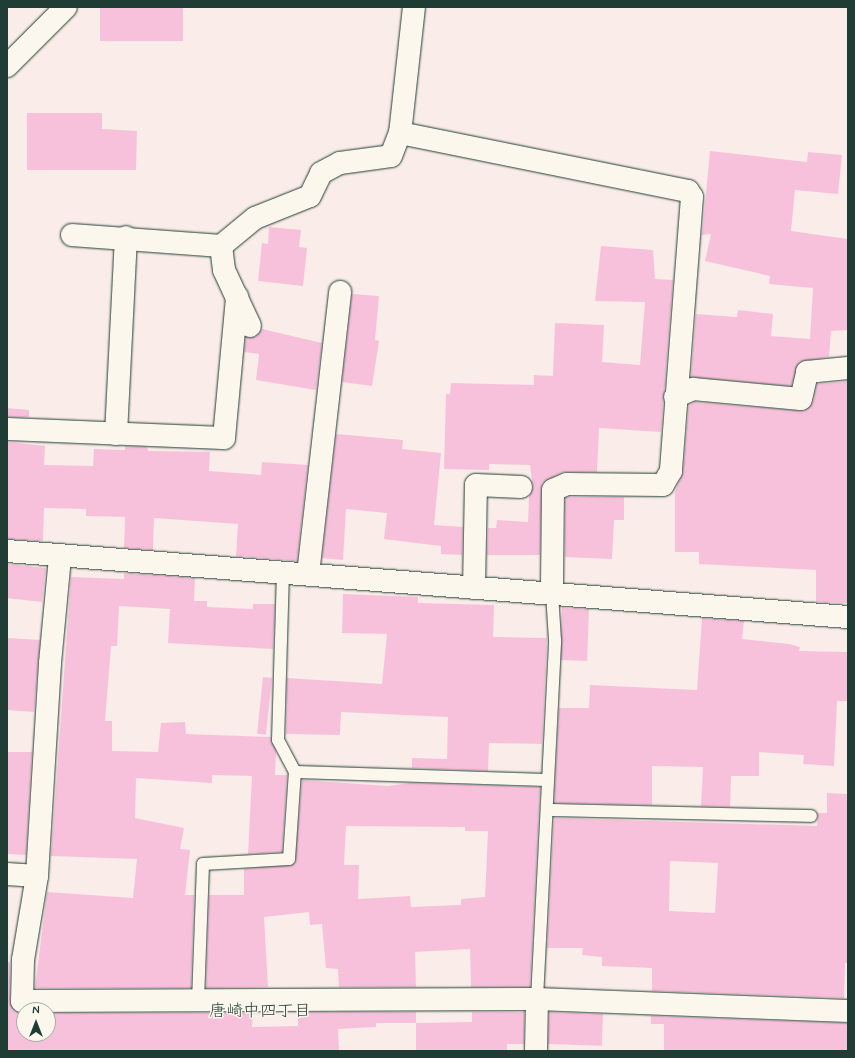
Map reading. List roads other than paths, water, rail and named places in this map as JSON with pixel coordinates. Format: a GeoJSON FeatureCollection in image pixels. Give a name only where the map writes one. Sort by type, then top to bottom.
{"type":"FeatureCollection","features":[{"type":"Feature","properties":{"kind":"street"},"geometry":{"type":"LineString","coordinates":[[7,66],[66,7]]}},
{"type":"Feature","properties":{"kind":"street"},"geometry":{"type":"LineString","coordinates":[[72,235],[126,237],[221,246],[255,218],[310,196],[321,173],[340,163],[391,156],[400,133],[414,7]]}},
{"type":"Feature","properties":{"kind":"street"},"geometry":{"type":"LineString","coordinates":[[400,133],[688,191],[692,197],[675,397],[671,471],[663,485],[567,484],[553,490],[552,594]]}},
{"type":"Feature","properties":{"kind":"street"},"geometry":{"type":"LineString","coordinates":[[116,434],[126,237]]}},
{"type":"Feature","properties":{"kind":"street"},"geometry":{"type":"LineString","coordinates":[[221,246],[224,270],[250,326]]}},
{"type":"Feature","properties":{"kind":"street"},"geometry":{"type":"LineString","coordinates":[[308,574],[340,292]]}},
{"type":"Feature","properties":{"kind":"street"},"geometry":{"type":"LineString","coordinates":[[7,429],[224,438],[237,297]]}},
{"type":"Feature","properties":{"kind":"street"},"geometry":{"type":"LineString","coordinates":[[675,397],[692,389],[801,399],[807,372],[848,368]]}},
{"type":"Feature","properties":{"kind":"street"},"geometry":{"type":"LineString","coordinates":[[474,588],[476,485],[520,487]]}},
{"type":"Feature","properties":{"kind":"street"},"geometry":{"type":"LineString","coordinates":[[7,551],[60,557],[283,572],[848,617]]}},
{"type":"Feature","properties":{"kind":"street"},"geometry":{"type":"LineString","coordinates":[[60,557],[50,663],[37,876],[23,960],[14,1001],[537,999],[848,1011]]}},
{"type":"Feature","properties":{"kind":"street"},"geometry":{"type":"LineString","coordinates":[[7,874],[37,876]]}},
{"type":"Feature","properties":{"kind":"street"},"geometry":{"type":"LineString","coordinates":[[536,1051],[537,999]]}},
{"type":"Feature","properties":{"kind":"lane"},"geometry":{"type":"LineString","coordinates":[[198,1001],[203,864],[289,859],[295,772],[278,740],[283,572]]}},
{"type":"Feature","properties":{"kind":"lane"},"geometry":{"type":"LineString","coordinates":[[537,999],[555,640],[552,594]]}},
{"type":"Feature","properties":{"kind":"lane"},"geometry":{"type":"LineString","coordinates":[[295,772],[548,780]]}},
{"type":"Feature","properties":{"kind":"lane"},"geometry":{"type":"LineString","coordinates":[[547,810],[811,816]]}},
{"type":"Feature","properties":{"kind":"district","name":"唐崎中四丁目"},"geometry":{"type":"Point","coordinates":[260,1012]}}]}
